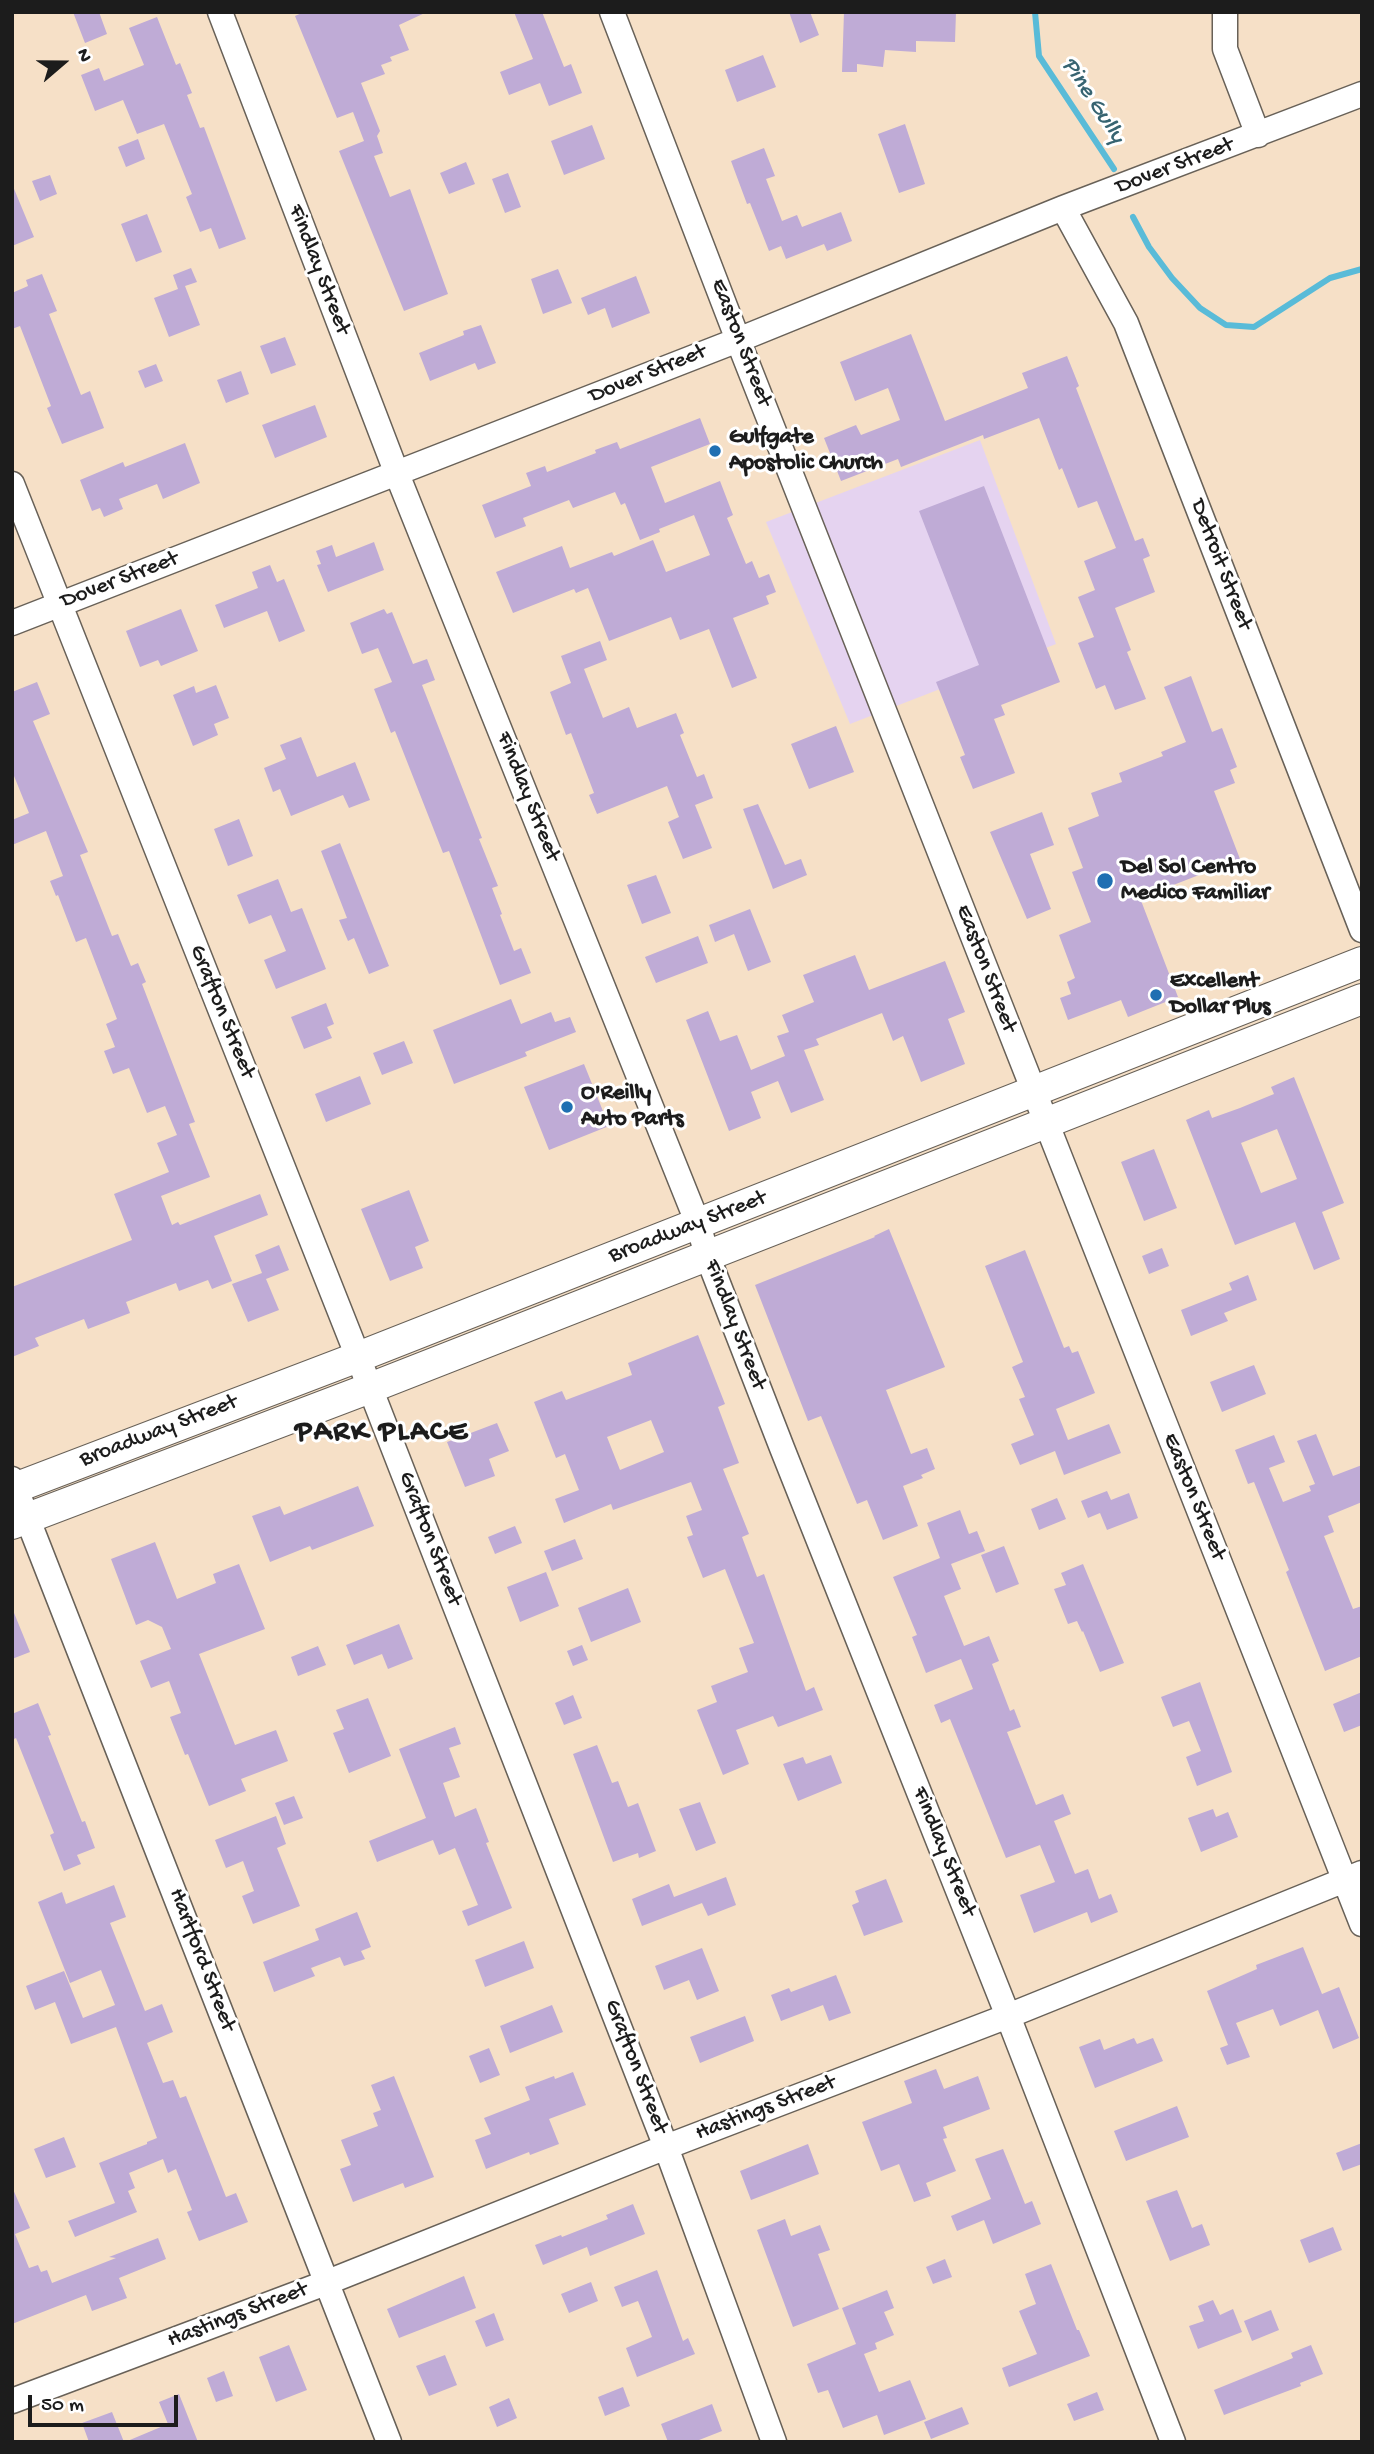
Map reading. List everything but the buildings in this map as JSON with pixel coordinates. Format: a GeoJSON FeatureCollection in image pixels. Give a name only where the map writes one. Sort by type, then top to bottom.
{"type":"FeatureCollection","features":[{"type":"Feature","properties":{"kind":"main road","name":"Broadway Street"},"geometry":{"type":"LineString","coordinates":[[13,1485],[358,1357],[1362,962]]}},
{"type":"Feature","properties":{"kind":"main road","name":"Broadway Street"},"geometry":{"type":"LineString","coordinates":[[20,1521],[370,1388],[1362,999]]}},
{"type":"Feature","properties":{"kind":"street","name":"Findlay Street"},"geometry":{"type":"LineString","coordinates":[[220,12],[397,474],[698,1224],[707,1255],[1008,2016],[1172,2442]]}},
{"type":"Feature","properties":{"kind":"street","name":"Easton Street"},"geometry":{"type":"LineString","coordinates":[[612,12],[1046,1124],[1353,1877],[1362,1924]]}},
{"type":"Feature","properties":{"kind":"street"},"geometry":{"type":"LineString","coordinates":[[1225,12],[1226,49],[1258,135]]}},
{"type":"Feature","properties":{"kind":"street","name":"Dover Street"},"geometry":{"type":"LineString","coordinates":[[12,623],[738,340],[1063,208],[1362,94]]}},
{"type":"Feature","properties":{"kind":"street","name":"Detroit Street"},"geometry":{"type":"LineString","coordinates":[[1063,208],[1126,323],[1362,930]]}},
{"type":"Feature","properties":{"kind":"street","name":"Grafton Street"},"geometry":{"type":"LineString","coordinates":[[12,484],[358,1357],[666,2147],[774,2442]]}},
{"type":"Feature","properties":{"kind":"street","name":"Hartford Street"},"geometry":{"type":"LineString","coordinates":[[13,1485],[20,1521],[328,2282],[389,2442]]}},
{"type":"Feature","properties":{"kind":"street","name":"Hastings Street"},"geometry":{"type":"LineString","coordinates":[[12,2402],[328,2282],[666,2147],[1008,2016],[1353,1877]]}},
{"type":"Feature","properties":{"kind":"shaded area"},"geometry":{"type":"Polygon","coordinates":[[[980,440],[1056,644],[850,724],[766,522],[980,440]]]}},
{"type":"Feature","properties":{"kind":"waterway","name":"Pine Gully"},"geometry":{"type":"LineString","coordinates":[[1035,12],[1039,56],[1114,169]]}},
{"type":"Feature","properties":{"kind":"waterway","name":"Pine Gully"},"geometry":{"type":"LineString","coordinates":[[1133,217],[1149,247],[1172,278],[1200,308],[1226,325],[1254,327],[1330,278],[1362,269]]}},
{"type":"Feature","properties":{"kind":"place","name":"Gulfgate Apostolic Church"},"geometry":{"type":"Point","coordinates":[715,451]}},
{"type":"Feature","properties":{"kind":"place","name":"Del Sol Centro Medico Familiar"},"geometry":{"type":"Point","coordinates":[1105,881]}},
{"type":"Feature","properties":{"kind":"place","name":"Excellent Dollar Plus"},"geometry":{"type":"Point","coordinates":[1156,995]}},
{"type":"Feature","properties":{"kind":"place","name":"O'Reilly Auto Parts"},"geometry":{"type":"Point","coordinates":[567,1107]}},
{"type":"Feature","properties":{"kind":"district","name":"PARK PLACE"},"geometry":{"type":"Point","coordinates":[382,1434]}}]}
